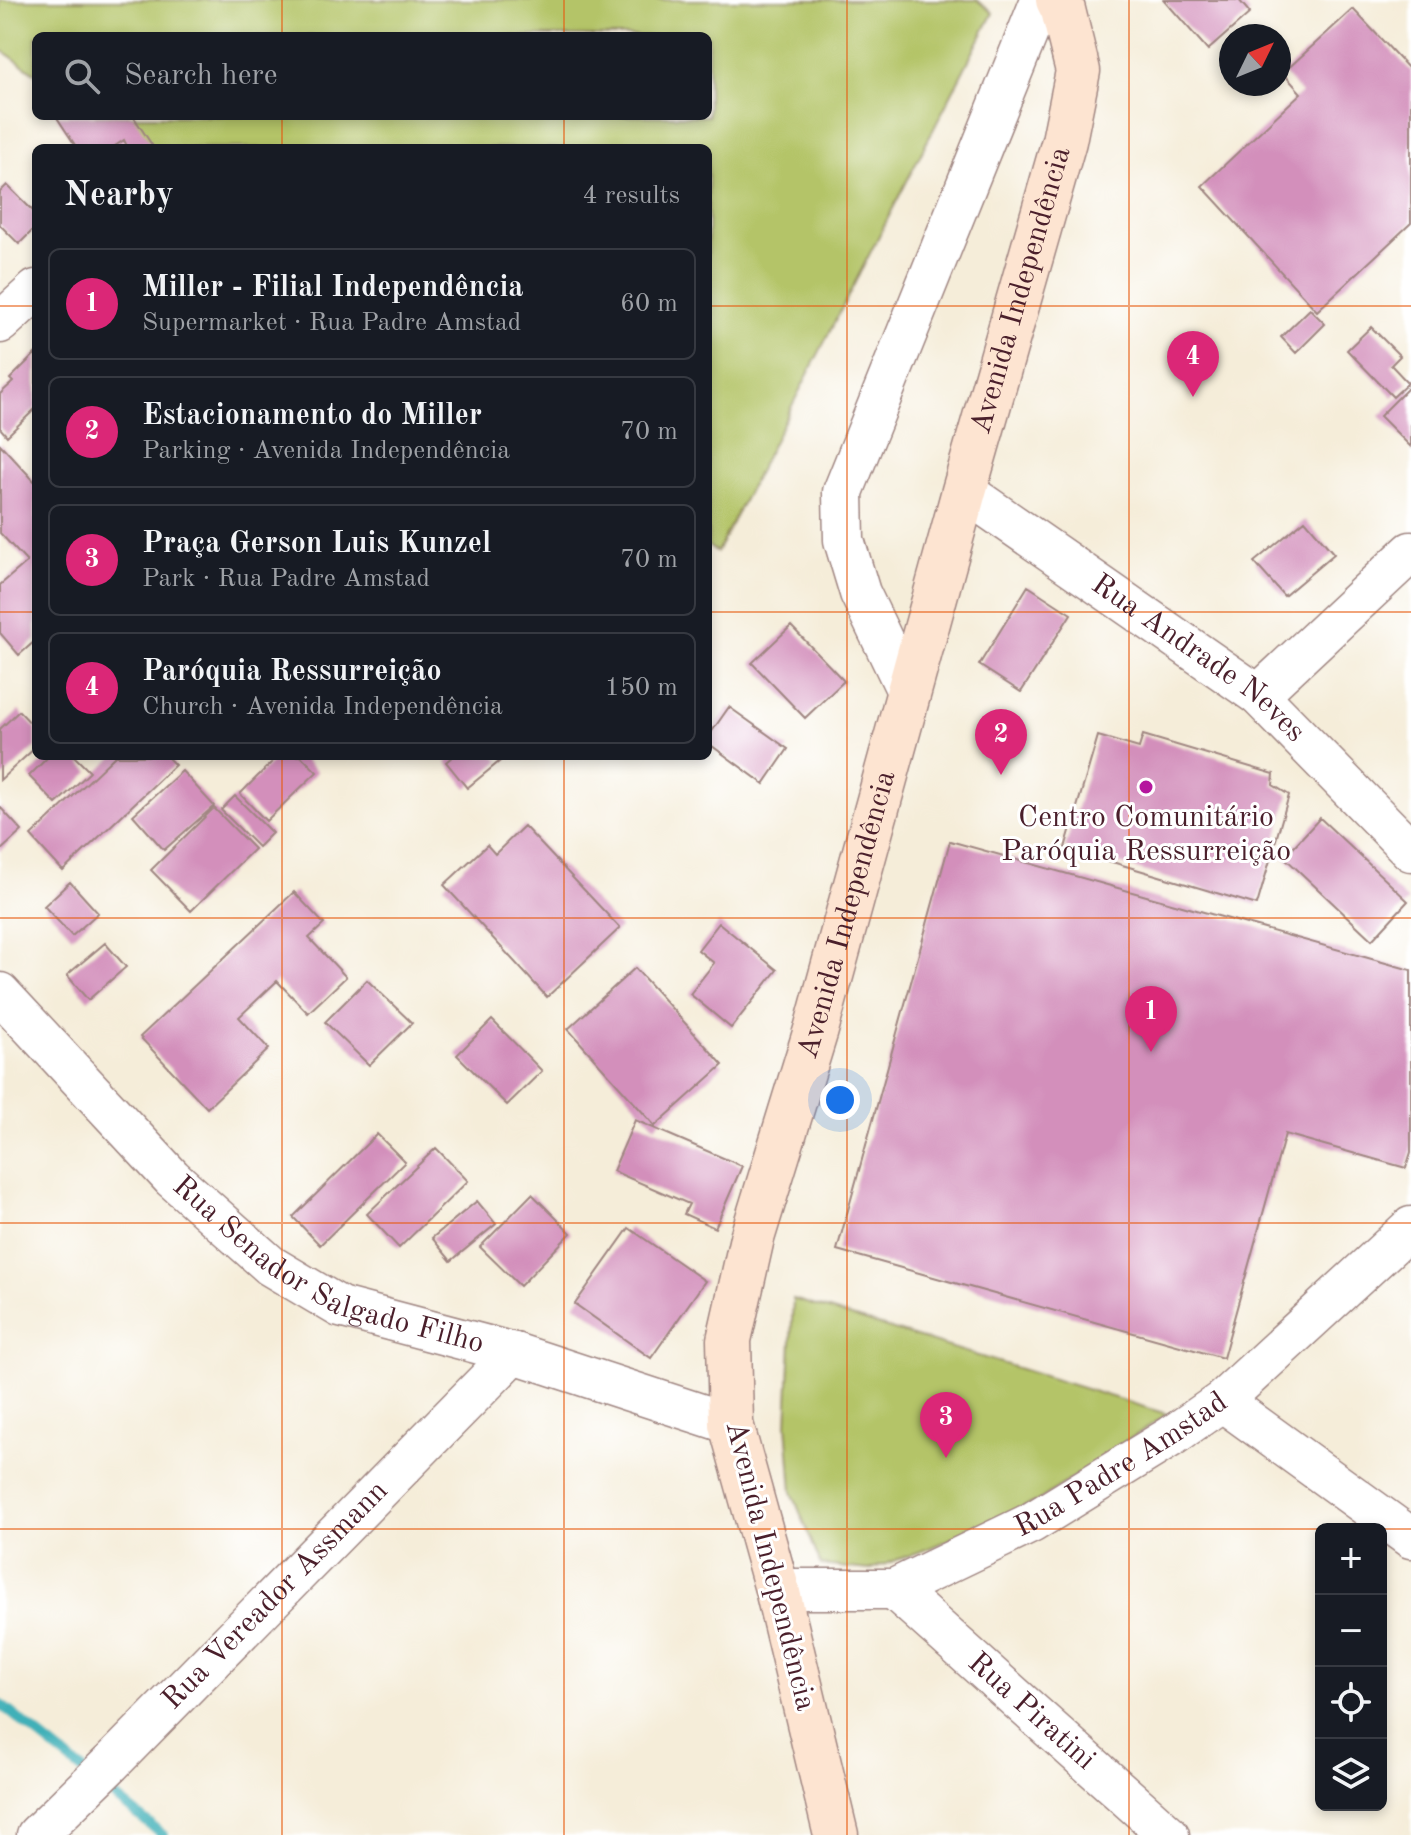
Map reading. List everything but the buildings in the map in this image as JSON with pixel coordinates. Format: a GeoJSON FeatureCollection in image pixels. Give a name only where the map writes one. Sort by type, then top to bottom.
{"type":"FeatureCollection","features":[{"type":"Feature","properties":{"kind":"main road","name":"Avenida Independência"},"geometry":{"type":"LineString","coordinates":[[836,1835],[777,1589],[731,1424],[729,1340],[752,1238],[816,1030],[1064,141],[1078,71],[1058,0]]}},
{"type":"Feature","properties":{"kind":"street"},"geometry":{"type":"LineString","coordinates":[[908,693],[860,593],[844,540],[843,492],[1041,0]]}},
{"type":"Feature","properties":{"kind":"street"},"geometry":{"type":"LineString","coordinates":[[0,323],[32,294]]}},
{"type":"Feature","properties":{"kind":"street","name":"Rua Andrade Neves"},"geometry":{"type":"LineString","coordinates":[[964,491],[1258,695],[1411,851]]}},
{"type":"Feature","properties":{"kind":"street"},"geometry":{"type":"LineString","coordinates":[[1258,695],[1411,552]]}},
{"type":"Feature","properties":{"kind":"street","name":"Rua Senador Salgado Filho"},"geometry":{"type":"LineString","coordinates":[[0,993],[172,1178],[271,1266],[340,1307],[514,1353],[731,1424]]}},
{"type":"Feature","properties":{"kind":"street","name":"Rua Padre Amstad"},"geometry":{"type":"LineString","coordinates":[[777,1589],[894,1589],[1031,1523],[1172,1436],[1222,1401],[1411,1227]]}},
{"type":"Feature","properties":{"kind":"street","name":"Rua Vereador Assmann"},"geometry":{"type":"LineString","coordinates":[[37,1835],[514,1353]]}},
{"type":"Feature","properties":{"kind":"street"},"geometry":{"type":"LineString","coordinates":[[1222,1401],[1411,1538]]}},
{"type":"Feature","properties":{"kind":"street","name":"Rua Piratini"},"geometry":{"type":"LineString","coordinates":[[894,1589],[1169,1835]]}},
{"type":"Feature","properties":{"kind":"green space"},"geometry":{"type":"Polygon","coordinates":[[[0,0],[977,0],[993,13],[717,552],[712,549],[712,144],[138,144],[103,120],[712,120],[712,32],[32,32],[32,71],[0,49],[0,0]]]}},
{"type":"Feature","properties":{"kind":"green space"},"geometry":{"type":"Polygon","coordinates":[[[793,1299],[1167,1414],[1038,1501],[927,1549],[869,1570],[821,1565],[792,1492],[787,1424],[793,1299]]]}},
{"type":"Feature","properties":{"kind":"waterway"},"geometry":{"type":"LineString","coordinates":[[0,1704],[87,1774]]}},
{"type":"Feature","properties":{"kind":"waterway"},"geometry":{"type":"LineString","coordinates":[[99,1784],[163,1835]]}},
{"type":"Feature","properties":{"kind":"place","name":"Paróquia Ressurreição"},"geometry":{"type":"Point","coordinates":[1193,397]}},
{"type":"Feature","properties":{"kind":"place","name":"Estacionamento do Miller"},"geometry":{"type":"Point","coordinates":[1001,775]}},
{"type":"Feature","properties":{"kind":"place","name":"Centro Comunitário Paróquia Ressurreição"},"geometry":{"type":"Point","coordinates":[1146,787]}},
{"type":"Feature","properties":{"kind":"place","name":"Miller - Filial Independência"},"geometry":{"type":"Point","coordinates":[1151,1052]}},
{"type":"Feature","properties":{"kind":"place","name":"Praça Gerson Luis Kunzel"},"geometry":{"type":"Point","coordinates":[946,1458]}}]}
